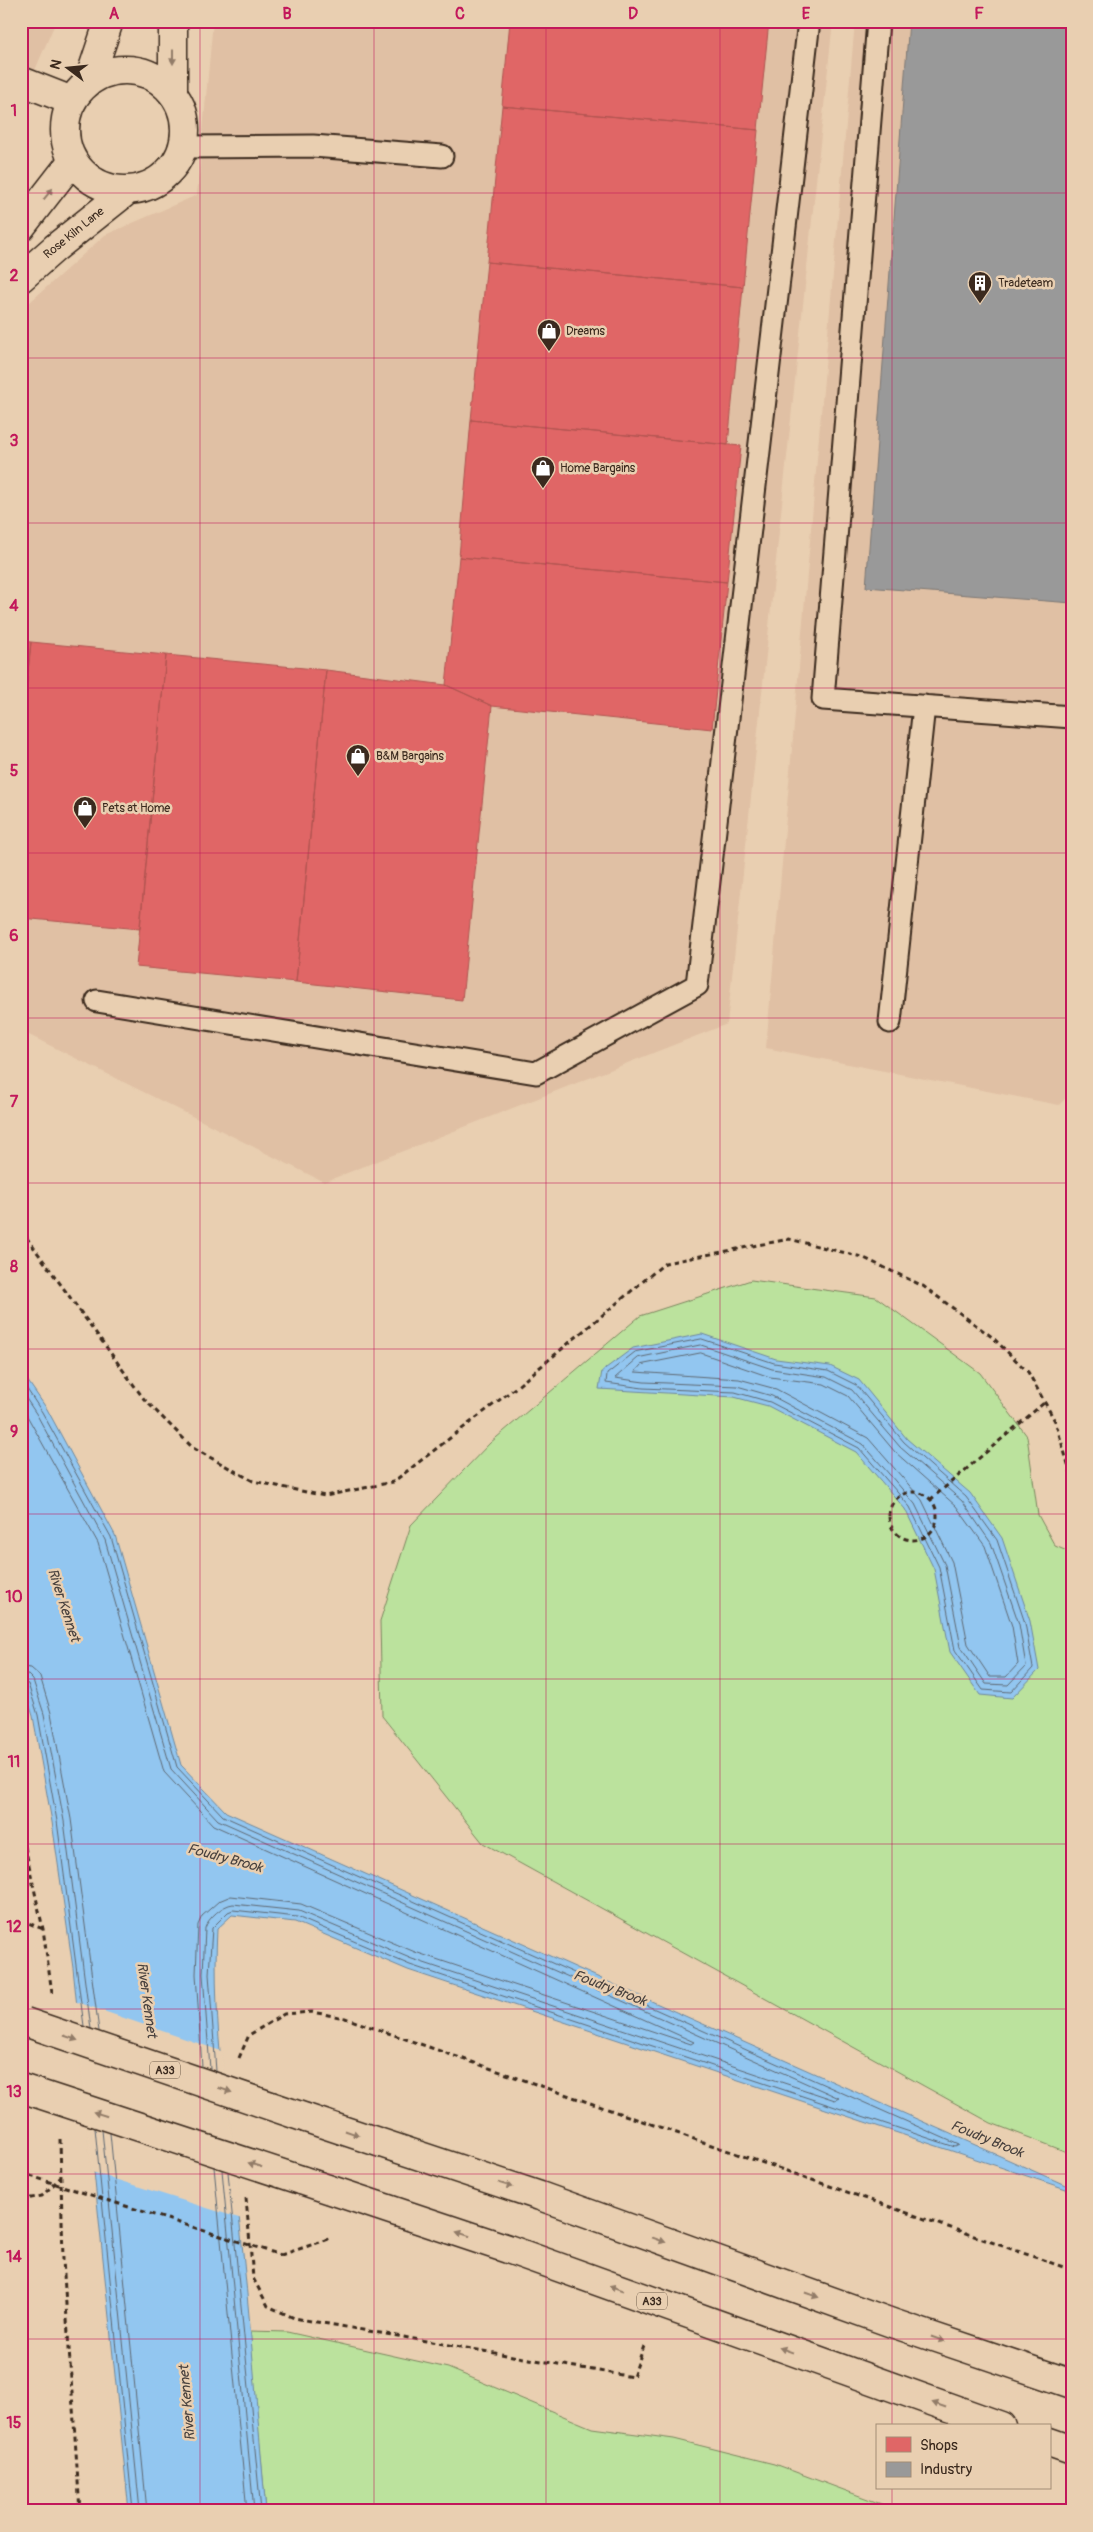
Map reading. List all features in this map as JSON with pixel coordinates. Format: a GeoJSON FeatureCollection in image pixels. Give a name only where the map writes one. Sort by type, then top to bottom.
{"type":"FeatureCollection","features":[{"type":"Feature","properties":{"kind":"main road","name":"Rose Kiln Lane"},"geometry":{"type":"LineString","coordinates":[[80,91],[106,73],[124,69],[142,72],[160,80],[173,94],[182,110],[185,128],[183,147],[174,163],[162,177],[146,186],[128,190],[112,189],[96,183],[82,173],[73,160],[65,141],[65,120],[80,91],[109,21]]}},
{"type":"Feature","properties":{"kind":"main road","name":"Rose Kiln Lane"},"geometry":{"type":"LineString","coordinates":[[173,21],[173,94]]}},
{"type":"Feature","properties":{"kind":"main road"},"geometry":{"type":"LineString","coordinates":[[21,81],[80,91]]}},
{"type":"Feature","properties":{"kind":"main road"},"geometry":{"type":"LineString","coordinates":[[21,227],[73,160]]}},
{"type":"Feature","properties":{"kind":"main road","name":"Rose Kiln Lane"},"geometry":{"type":"LineString","coordinates":[[21,278],[55,248],[128,190]]}},
{"type":"Feature","properties":{"kind":"main road","name":"A33"},"geometry":{"type":"LineString","coordinates":[[23,2022],[540,2196],[854,2310],[1072,2384]]}},
{"type":"Feature","properties":{"kind":"main road","name":"A33"},"geometry":{"type":"LineString","coordinates":[[21,2088],[508,2249],[995,2424]]}},
{"type":"Feature","properties":{"kind":"main road"},"geometry":{"type":"LineString","coordinates":[[1050,2442],[1072,2450]]}},
{"type":"Feature","properties":{"kind":"lane"},"geometry":{"type":"LineString","coordinates":[[97,1002],[536,1072],[697,986],[808,21]]}},
{"type":"Feature","properties":{"kind":"lane"},"geometry":{"type":"LineString","coordinates":[[878,21],[823,699],[1072,717]]}},
{"type":"Feature","properties":{"kind":"lane"},"geometry":{"type":"LineString","coordinates":[[183,147],[313,146],[442,156]]}},
{"type":"Feature","properties":{"kind":"lane"},"geometry":{"type":"LineString","coordinates":[[890,1022],[924,706]]}},
{"type":"Feature","properties":{"kind":"path"},"geometry":{"type":"LineString","coordinates":[[21,1230],[144,1399],[193,1448],[253,1481],[325,1496],[393,1482],[515,1388],[665,1263],[789,1239],[862,1258],[924,1286],[992,1337],[1028,1372],[1055,1421],[1072,1477]]}},
{"type":"Feature","properties":{"kind":"path"},"geometry":{"type":"LineString","coordinates":[[930,1500],[1045,1402]]}},
{"type":"Feature","properties":{"kind":"path"},"geometry":{"type":"LineString","coordinates":[[919,1492],[930,1500],[937,1513],[928,1536],[919,1541],[906,1539],[894,1532],[888,1518],[891,1504],[905,1493],[919,1492]]}},
{"type":"Feature","properties":{"kind":"path"},"geometry":{"type":"LineString","coordinates":[[21,1829],[43,1929],[21,1920]]}},
{"type":"Feature","properties":{"kind":"path"},"geometry":{"type":"LineString","coordinates":[[250,2035],[284,2014],[312,2012],[346,2018],[1072,2270]]}},
{"type":"Feature","properties":{"kind":"path"},"geometry":{"type":"LineString","coordinates":[[21,2174],[281,2255],[329,2239]]}},
{"type":"Feature","properties":{"kind":"path"},"geometry":{"type":"LineString","coordinates":[[21,2200],[42,2196],[61,2176],[63,2260],[80,2511]]}},
{"type":"Feature","properties":{"kind":"path"},"geometry":{"type":"LineString","coordinates":[[250,2251],[253,2278],[268,2306],[294,2318],[633,2377],[645,2343]]}},
{"type":"Feature","properties":{"kind":"shaded area"},"geometry":{"type":"Polygon","coordinates":[[[21,21],[56,21],[21,103],[21,21]]]}},
{"type":"Feature","properties":{"kind":"shaded area"},"geometry":{"type":"Polygon","coordinates":[[[213,21],[833,21],[727,1024],[324,1182],[21,1031],[21,310],[105,235],[197,195],[213,21]]]}},
{"type":"Feature","properties":{"kind":"shaded area"},"geometry":{"type":"Polygon","coordinates":[[[855,21],[1072,21],[1072,1092],[1059,1105],[766,1048],[855,21]]]}},
{"type":"Feature","properties":{"kind":"green space"},"geometry":{"type":"Polygon","coordinates":[[[751,1280],[876,1297],[980,1373],[1027,1436],[1038,1515],[1055,1546],[1072,1553],[1072,2154],[991,2123],[483,1843],[382,1716],[380,1621],[411,1525],[490,1443],[640,1316],[751,1280]]]}},
{"type":"Feature","properties":{"kind":"green space"},"geometry":{"type":"Polygon","coordinates":[[[249,2331],[287,2332],[448,2368],[592,2428],[674,2439],[774,2464],[900,2511],[266,2511],[249,2331]]]}},
{"type":"Feature","properties":{"kind":"water"},"geometry":{"type":"Polygon","coordinates":[[[702,1334],[776,1359],[830,1366],[859,1380],[907,1439],[970,1493],[1002,1538],[1030,1621],[1039,1670],[1012,1698],[980,1695],[950,1652],[934,1569],[905,1509],[856,1452],[768,1406],[734,1397],[599,1389],[602,1371],[633,1348],[702,1334]]]}},
{"type":"Feature","properties":{"kind":"water"},"geometry":{"type":"Polygon","coordinates":[[[21,1371],[47,1409],[115,1535],[181,1765],[226,1812],[1072,2188],[1072,2191],[408,1970],[295,1922],[232,1915],[217,1929],[216,1965],[219,2037],[247,2290],[266,2511],[129,2511],[73,1968],[52,1822],[33,1716],[21,1678],[21,1371]]]}},
{"type":"Feature","properties":{"kind":"pier"},"geometry":{"type":"Polygon","coordinates":[[[74,2001],[221,2051],[242,2219],[92,2172],[74,2001]]]}},
{"type":"Feature","properties":{"kind":"building: Shops"},"geometry":{"type":"Polygon","coordinates":[[[510,21],[769,21],[758,130],[502,106],[510,21]]]}},
{"type":"Feature","properties":{"kind":"building: Shops"},"geometry":{"type":"Polygon","coordinates":[[[502,106],[758,130],[743,287],[487,262],[502,106]]]}},
{"type":"Feature","properties":{"kind":"building: Shops"},"geometry":{"type":"Polygon","coordinates":[[[487,262],[743,287],[728,445],[471,420],[487,262]]]}},
{"type":"Feature","properties":{"kind":"building: Shops"},"geometry":{"type":"Polygon","coordinates":[[[471,420],[741,446],[727,582],[459,557],[471,420]]]}},
{"type":"Feature","properties":{"kind":"building: Shops"},"geometry":{"type":"Polygon","coordinates":[[[459,557],[727,582],[712,729],[492,706],[446,685],[459,557]]]}},
{"type":"Feature","properties":{"kind":"building: Shops"},"geometry":{"type":"Polygon","coordinates":[[[21,641],[31,642],[21,739],[21,641]]]}},
{"type":"Feature","properties":{"kind":"building: Shops","name":"Pets at Home"},"geometry":{"type":"Polygon","coordinates":[[[31,642],[166,655],[140,929],[21,918],[21,739],[31,642]]]}},
{"type":"Feature","properties":{"kind":"building: Shops"},"geometry":{"type":"Polygon","coordinates":[[[166,655],[326,670],[296,982],[136,967],[166,655]]]}},
{"type":"Feature","properties":{"kind":"building: Shops"},"geometry":{"type":"Polygon","coordinates":[[[326,670],[446,685],[492,706],[462,1000],[296,982],[326,670]]]}},
{"type":"Feature","properties":{"kind":"building: Industry","name":"Tradeteam"},"geometry":{"type":"Polygon","coordinates":[[[909,21],[1072,21],[1072,603],[866,587],[909,21]]]}},
{"type":"Feature","properties":{"kind":"place","name":"Tradeteam"},"geometry":{"type":"Point","coordinates":[980,304]}},
{"type":"Feature","properties":{"kind":"place","name":"Dreams"},"geometry":{"type":"Point","coordinates":[549,352]}},
{"type":"Feature","properties":{"kind":"place","name":"Home Bargains"},"geometry":{"type":"Point","coordinates":[543,489]}},
{"type":"Feature","properties":{"kind":"place","name":"B&M Bargains"},"geometry":{"type":"Point","coordinates":[358,777]}},
{"type":"Feature","properties":{"kind":"place","name":"Pets at Home"},"geometry":{"type":"Point","coordinates":[85,829]}},
{"type":"Feature","properties":{"kind":"water label","name":"River Kennet"},"geometry":{"type":"Point","coordinates":[64,1605]}},
{"type":"Feature","properties":{"kind":"water label","name":"Foudry Brook"},"geometry":{"type":"Point","coordinates":[225,1858]}},
{"type":"Feature","properties":{"kind":"water label","name":"Foudry Brook"},"geometry":{"type":"Point","coordinates":[610,1988]}},
{"type":"Feature","properties":{"kind":"water label","name":"River Kennet"},"geometry":{"type":"Point","coordinates":[147,2000]}},
{"type":"Feature","properties":{"kind":"water label","name":"Foudry Brook"},"geometry":{"type":"Point","coordinates":[987,2139]}},
{"type":"Feature","properties":{"kind":"water label","name":"River Kennet"},"geometry":{"type":"Point","coordinates":[187,2403]}}]}
